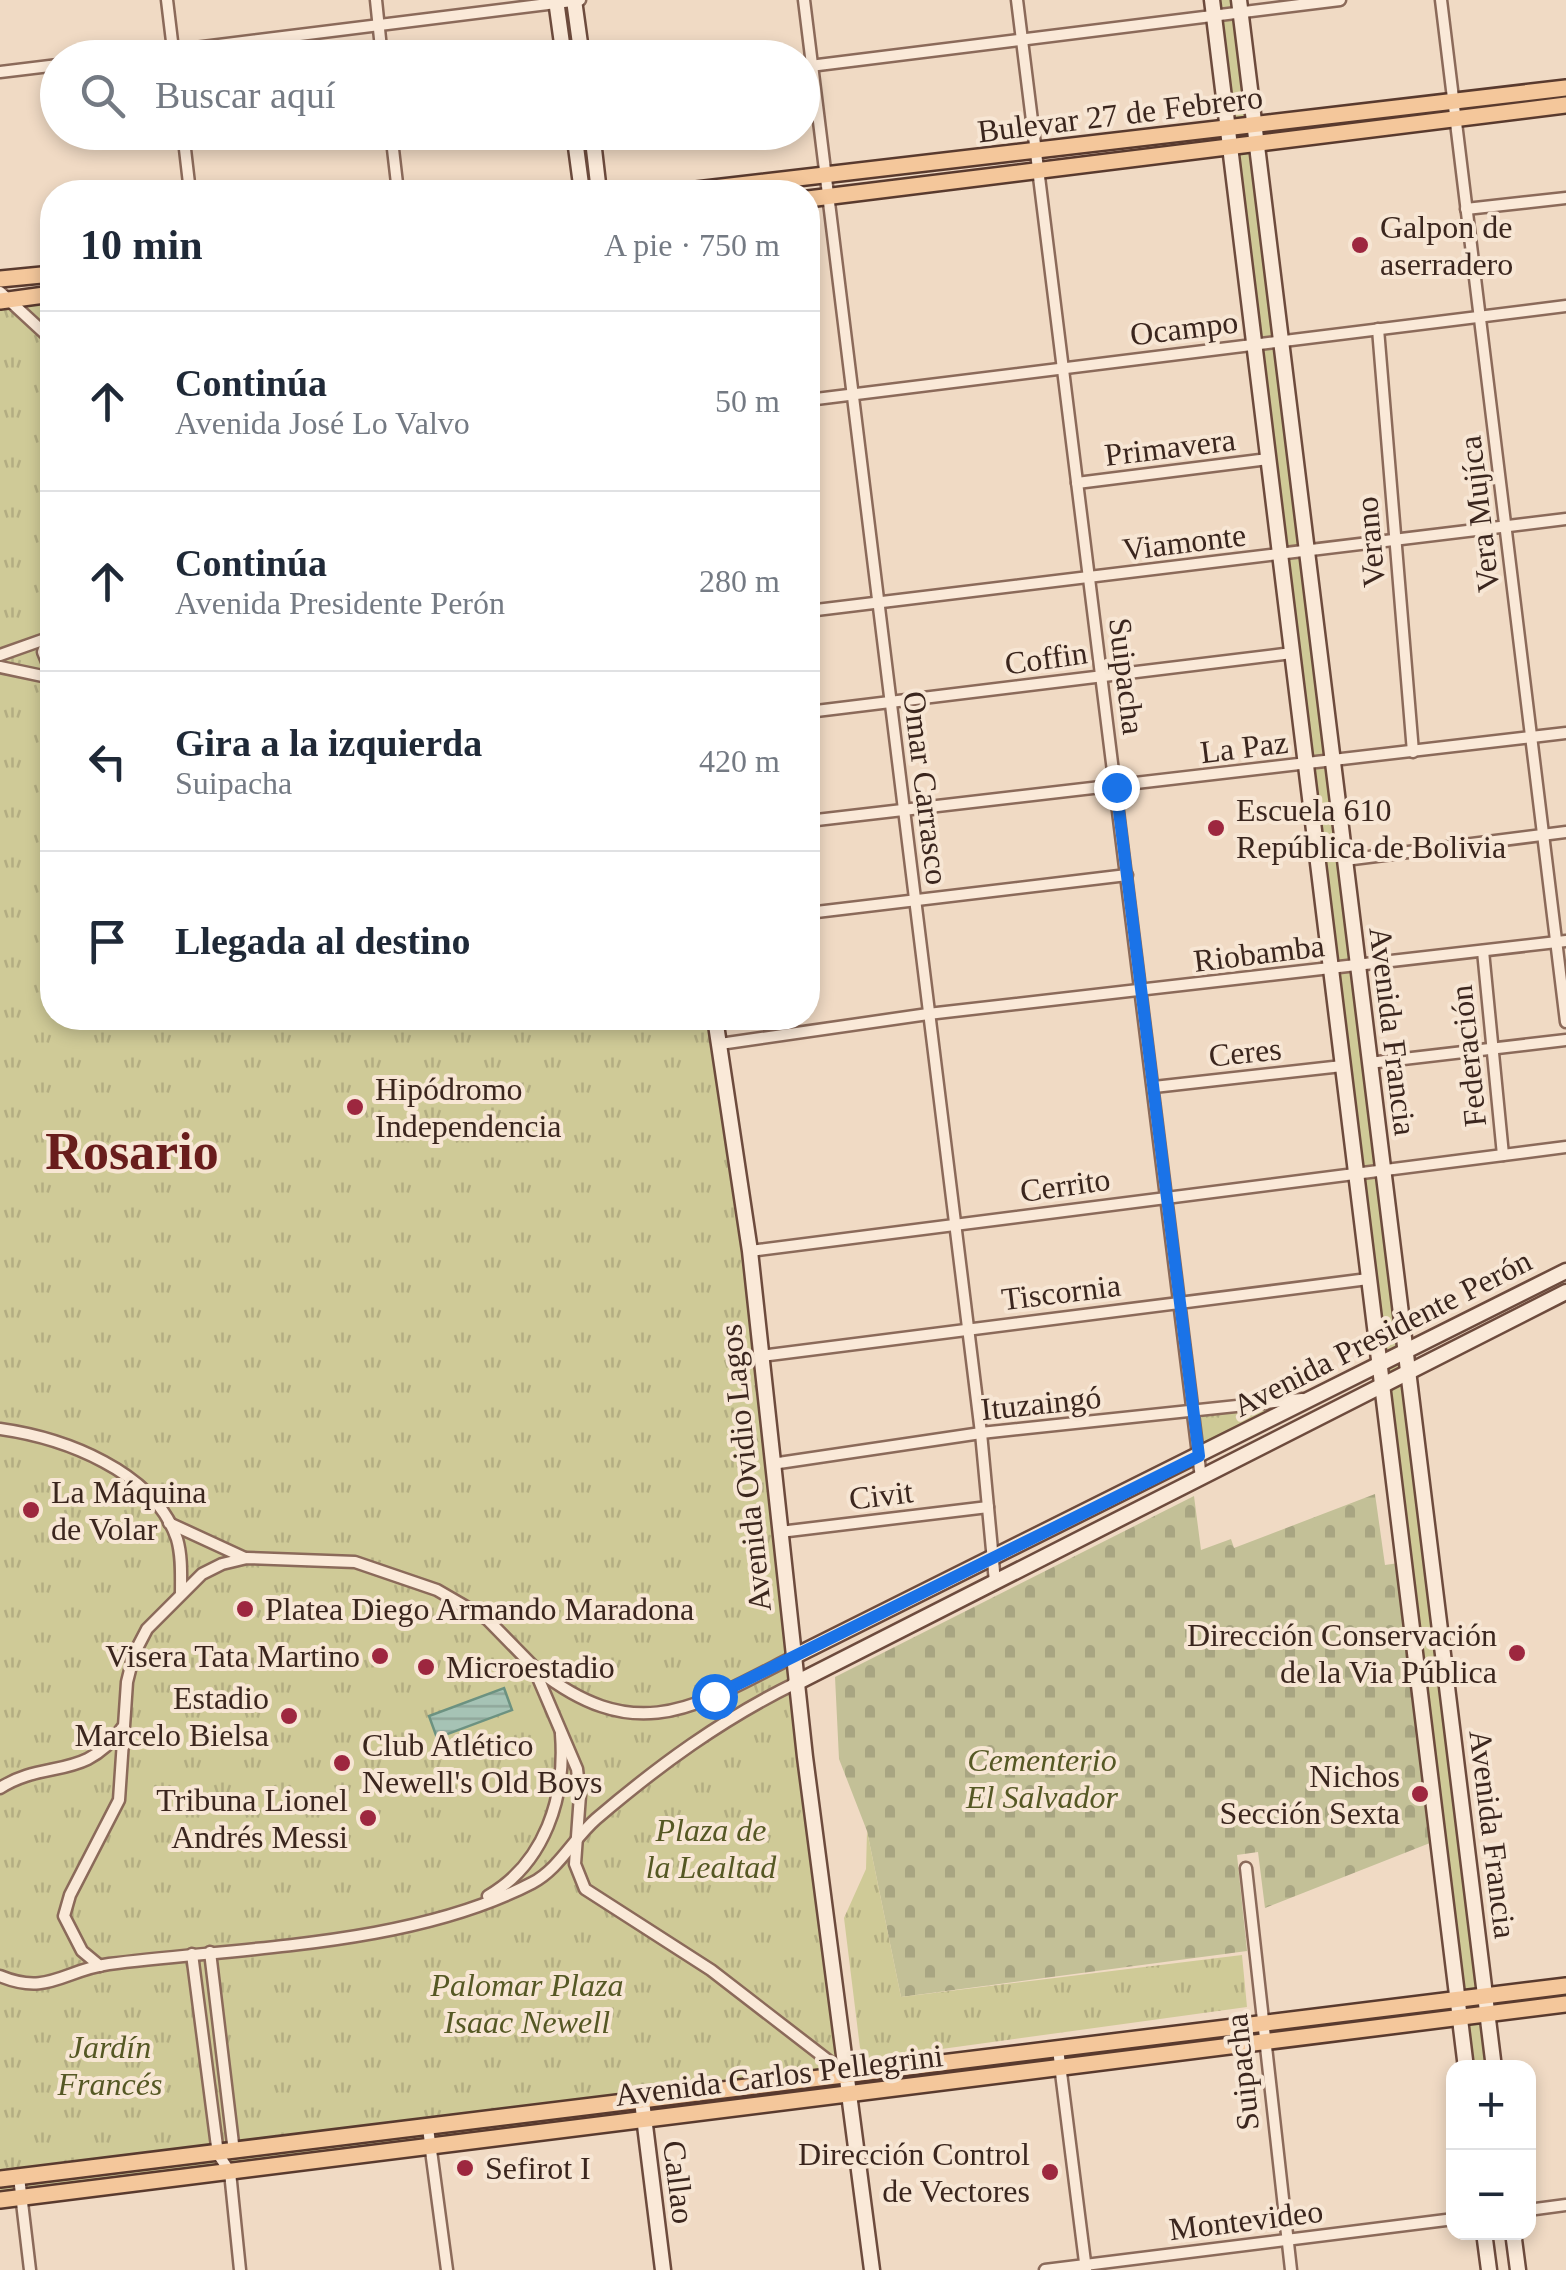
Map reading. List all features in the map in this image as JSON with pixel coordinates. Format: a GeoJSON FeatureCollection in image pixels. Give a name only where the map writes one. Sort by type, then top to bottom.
{"type":"FeatureCollection","features":[{"type":"Feature","properties":{"kind":"main road"},"geometry":{"type":"LineString","coordinates":[[576,0],[580,40]]}},
{"type":"Feature","properties":{"kind":"main road"},"geometry":{"type":"LineString","coordinates":[[556,2],[561,40]]}},
{"type":"Feature","properties":{"kind":"main road","name":"Avenida Francia"},"geometry":{"type":"LineString","coordinates":[[1240,6],[1493,2060]]}},
{"type":"Feature","properties":{"kind":"main road","name":"Avenida Francia"},"geometry":{"type":"LineString","coordinates":[[1213,8],[1378,1366],[1424,1694],[1465,2060]]}},
{"type":"Feature","properties":{"kind":"main road","name":"Bulevar 27 de Febrero"},"geometry":{"type":"LineString","coordinates":[[820,197],[1230,148],[1566,88]]}},
{"type":"Feature","properties":{"kind":"main road","name":"Bulevar 27 de Febrero"},"geometry":{"type":"LineString","coordinates":[[790,180],[1254,126],[1454,110],[1566,106]]}},
{"type":"Feature","properties":{"kind":"main road"},"geometry":{"type":"LineString","coordinates":[[576,150],[580,180]]}},
{"type":"Feature","properties":{"kind":"main road"},"geometry":{"type":"LineString","coordinates":[[594,150],[598,180]]}},
{"type":"Feature","properties":{"kind":"main road"},"geometry":{"type":"LineString","coordinates":[[0,280],[40,275]]}},
{"type":"Feature","properties":{"kind":"main road"},"geometry":{"type":"LineString","coordinates":[[2,297],[40,295]]}},
{"type":"Feature","properties":{"kind":"main road","name":"Avenida Ovidio Lagos"},"geometry":{"type":"LineString","coordinates":[[717,1030],[750,1251],[796,1683],[872,2270]]}},
{"type":"Feature","properties":{"kind":"main road","name":"Avenida Presidente Perón"},"geometry":{"type":"LineString","coordinates":[[793,1657],[1566,1271]]}},
{"type":"Feature","properties":{"kind":"main road","name":"Avenida Presidente Perón"},"geometry":{"type":"LineString","coordinates":[[796,1683],[1566,1292]]}},
{"type":"Feature","properties":{"kind":"main road"},"geometry":{"type":"LineString","coordinates":[[1396,1487],[1407,1494],[1422,1486]]}},
{"type":"Feature","properties":{"kind":"main road"},"geometry":{"type":"LineString","coordinates":[[1424,1694],[1448,1696]]}},
{"type":"Feature","properties":{"kind":"main road","name":"Avenida Carlos Pellegrini"},"geometry":{"type":"LineString","coordinates":[[0,2200],[644,2120],[1058,2049],[1566,1986]]}},
{"type":"Feature","properties":{"kind":"main road","name":"Avenida Carlos Pellegrini"},"geometry":{"type":"LineString","coordinates":[[0,2180],[642,2101],[1060,2066],[1566,2004]]}},
{"type":"Feature","properties":{"kind":"main road","name":"Callao"},"geometry":{"type":"LineString","coordinates":[[642,2101],[663,2270]]}},
{"type":"Feature","properties":{"kind":"main road"},"geometry":{"type":"LineString","coordinates":[[1485,2240],[1489,2270]]}},
{"type":"Feature","properties":{"kind":"main road"},"geometry":{"type":"LineString","coordinates":[[1514,2240],[1518,2270]]}},
{"type":"Feature","properties":{"kind":"street"},"geometry":{"type":"LineString","coordinates":[[167,0],[171,40]]}},
{"type":"Feature","properties":{"kind":"street"},"geometry":{"type":"LineString","coordinates":[[376,0],[380,40]]}},
{"type":"Feature","properties":{"kind":"street"},"geometry":{"type":"LineString","coordinates":[[272,40],[576,0]]}},
{"type":"Feature","properties":{"kind":"street","name":"Omar Carrasco"},"geometry":{"type":"LineString","coordinates":[[804,0],[806,40]]}},
{"type":"Feature","properties":{"kind":"street","name":"Suipacha"},"geometry":{"type":"LineString","coordinates":[[1016,0],[1201,1478]]}},
{"type":"Feature","properties":{"kind":"street"},"geometry":{"type":"LineString","coordinates":[[820,65],[1022,40],[1213,8],[1340,0]]}},
{"type":"Feature","properties":{"kind":"street","name":"Vera Mujíca"},"geometry":{"type":"LineString","coordinates":[[1441,0],[1543,835],[1561,942],[1566,1022]]}},
{"type":"Feature","properties":{"kind":"street"},"geometry":{"type":"LineString","coordinates":[[0,72],[40,67]]}},
{"type":"Feature","properties":{"kind":"street","name":"Omar Carrasco"},"geometry":{"type":"LineString","coordinates":[[820,139],[905,808],[996,1582]]}},
{"type":"Feature","properties":{"kind":"street"},"geometry":{"type":"LineString","coordinates":[[185,150],[189,180]]}},
{"type":"Feature","properties":{"kind":"street"},"geometry":{"type":"LineString","coordinates":[[393,150],[397,180]]}},
{"type":"Feature","properties":{"kind":"street"},"geometry":{"type":"LineString","coordinates":[[1466,209],[1566,198]]}},
{"type":"Feature","properties":{"kind":"street"},"geometry":{"type":"LineString","coordinates":[[2,297],[40,330]]}},
{"type":"Feature","properties":{"kind":"street","name":"Ocampo"},"geometry":{"type":"LineString","coordinates":[[820,398],[1566,306]]}},
{"type":"Feature","properties":{"kind":"street","name":"Verano"},"geometry":{"type":"LineString","coordinates":[[1378,329],[1413,752]]}},
{"type":"Feature","properties":{"kind":"street","name":"Primavera"},"geometry":{"type":"LineString","coordinates":[[1078,483],[1268,460]]}},
{"type":"Feature","properties":{"kind":"street","name":"Viamonte"},"geometry":{"type":"LineString","coordinates":[[820,609],[1566,520]]}},
{"type":"Feature","properties":{"kind":"street"},"geometry":{"type":"LineString","coordinates":[[0,654],[40,639]]}},
{"type":"Feature","properties":{"kind":"street","name":"Coffin"},"geometry":{"type":"LineString","coordinates":[[820,711],[1292,653]]}},
{"type":"Feature","properties":{"kind":"street"},"geometry":{"type":"LineString","coordinates":[[0,667],[40,674]]}},
{"type":"Feature","properties":{"kind":"street","name":"La Paz"},"geometry":{"type":"LineString","coordinates":[[820,819],[1566,733]]}},
{"type":"Feature","properties":{"kind":"street"},"geometry":{"type":"LineString","coordinates":[[1344,860],[1566,832]]}},
{"type":"Feature","properties":{"kind":"street"},"geometry":{"type":"LineString","coordinates":[[820,912],[1127,875]]}},
{"type":"Feature","properties":{"kind":"street","name":"Riobamba"},"geometry":{"type":"LineString","coordinates":[[820,1030],[1561,942]]}},
{"type":"Feature","properties":{"kind":"street","name":"Federación"},"geometry":{"type":"LineString","coordinates":[[1483,951],[1504,1155]]}},
{"type":"Feature","properties":{"kind":"street","name":"Riobamba"},"geometry":{"type":"LineString","coordinates":[[720,1044],[817,1030]]}},
{"type":"Feature","properties":{"kind":"street"},"geometry":{"type":"LineString","coordinates":[[1370,1063],[1566,1040]]}},
{"type":"Feature","properties":{"kind":"street","name":"Ceres"},"geometry":{"type":"LineString","coordinates":[[1154,1087],[1342,1066]]}},
{"type":"Feature","properties":{"kind":"street","name":"Cerrito"},"geometry":{"type":"LineString","coordinates":[[750,1251],[1566,1147]]}},
{"type":"Feature","properties":{"kind":"street","name":"Tiscornia"},"geometry":{"type":"LineString","coordinates":[[761,1356],[1368,1279]]}},
{"type":"Feature","properties":{"kind":"street","name":"Ituzaingó"},"geometry":{"type":"LineString","coordinates":[[772,1464],[981,1433],[1315,1398]]}},
{"type":"Feature","properties":{"kind":"street"},"geometry":{"type":"LineString","coordinates":[[0,1429],[58,1444],[126,1474],[177,1539],[181,1593]]}},
{"type":"Feature","properties":{"kind":"street","name":"Civit"},"geometry":{"type":"LineString","coordinates":[[780,1532],[988,1508]]}},
{"type":"Feature","properties":{"kind":"street"},"geometry":{"type":"LineString","coordinates":[[168,1523],[246,1558]]}},
{"type":"Feature","properties":{"kind":"street"},"geometry":{"type":"LineString","coordinates":[[100,1966],[82,1951],[64,1916],[70,1895],[119,1800],[123,1728],[134,1654],[147,1629],[202,1574],[246,1558],[313,1558],[384,1570],[437,1590],[487,1619],[533,1666],[599,1710],[641,1714],[682,1708],[793,1657]]}},
{"type":"Feature","properties":{"kind":"street"},"geometry":{"type":"LineString","coordinates":[[533,1666],[571,1748],[580,1795],[574,1840],[578,1878],[585,1889],[711,1970],[849,2084]]}},
{"type":"Feature","properties":{"kind":"street"},"geometry":{"type":"LineString","coordinates":[[0,1976],[27,1985],[48,1984],[100,1966],[385,1930],[470,1907],[535,1882],[553,1869],[574,1840],[678,1752],[796,1683]]}},
{"type":"Feature","properties":{"kind":"street"},"geometry":{"type":"LineString","coordinates":[[470,1907],[515,1877],[553,1816],[559,1784],[560,1722]]}},
{"type":"Feature","properties":{"kind":"street"},"geometry":{"type":"LineString","coordinates":[[0,1788],[90,1760],[108,1748],[123,1728]]}},
{"type":"Feature","properties":{"kind":"street","name":"Suipacha"},"geometry":{"type":"LineString","coordinates":[[1246,1868],[1291,2270]]}},
{"type":"Feature","properties":{"kind":"street"},"geometry":{"type":"LineString","coordinates":[[210,1952],[226,2152]]}},
{"type":"Feature","properties":{"kind":"street"},"geometry":{"type":"LineString","coordinates":[[192,1954],[230,2172],[240,2270]]}},
{"type":"Feature","properties":{"kind":"street"},"geometry":{"type":"LineString","coordinates":[[1058,2049],[1086,2268]]}},
{"type":"Feature","properties":{"kind":"street"},"geometry":{"type":"LineString","coordinates":[[428,2128],[447,2270]]}},
{"type":"Feature","properties":{"kind":"street"},"geometry":{"type":"LineString","coordinates":[[19,2177],[30,2270]]}},
{"type":"Feature","properties":{"kind":"street"},"geometry":{"type":"LineString","coordinates":[[1536,2209],[1566,2205]]}},
{"type":"Feature","properties":{"kind":"street","name":"Montevideo"},"geometry":{"type":"LineString","coordinates":[[1045,2270],[1086,2268],[1446,2220]]}},
{"type":"Feature","properties":{"kind":"green space"},"geometry":{"type":"Polygon","coordinates":[[[1212,0],[1239,0],[1486,1995],[1566,1986],[1566,2004],[1489,2014],[1493,2060],[1465,2060],[1460,2018],[0,2200],[0,2179],[1458,1999],[1212,0]]]}},
{"type":"Feature","properties":{"kind":"green space"},"geometry":{"type":"Polygon","coordinates":[[[40,296],[40,1030],[717,1030],[848,2076],[0,2179],[0,301],[40,296]]]}},
{"type":"Feature","properties":{"kind":"green space"},"geometry":{"type":"Polygon","coordinates":[[[1271,1407],[1274,1411],[1202,1444],[1200,1419],[1204,1415],[1271,1407]]]}},
{"type":"Feature","properties":{"kind":"green space","name":"Cementerio El Salvador"},"geometry":{"type":"Polygon","coordinates":[[[1375,1494],[1385,1565],[1399,1563],[1430,1843],[1265,1908],[1258,1852],[1237,1855],[1247,1951],[901,1997],[867,1831],[839,1759],[835,1677],[1194,1496],[1201,1550],[1231,1539],[1234,1548],[1375,1494]]]}},
{"type":"Feature","properties":{"kind":"green space"},"geometry":{"type":"Polygon","coordinates":[[[867,1831],[901,1997],[1242,1955],[1247,2007],[869,2059],[860,2048],[844,1918],[866,1869],[867,1831]]]}},
{"type":"Feature","properties":{"kind":"shaded area"},"geometry":{"type":"Polygon","coordinates":[[[504,1688],[512,1710],[437,1738],[429,1716],[504,1688]]]}},
{"type":"Feature","properties":{"kind":"place","name":"Galpon de aserradero"},"geometry":{"type":"Point","coordinates":[1360,245]}},
{"type":"Feature","properties":{"kind":"place","name":"Escuela 610 República de Bolivia"},"geometry":{"type":"Point","coordinates":[1216,828]}},
{"type":"Feature","properties":{"kind":"place","name":"Hipódromo Independencia"},"geometry":{"type":"Point","coordinates":[355,1107]}},
{"type":"Feature","properties":{"kind":"place","name":"La Máquina de Volar"},"geometry":{"type":"Point","coordinates":[31,1510]}},
{"type":"Feature","properties":{"kind":"place","name":"Platea Diego Armando Maradona"},"geometry":{"type":"Point","coordinates":[245,1609]}},
{"type":"Feature","properties":{"kind":"place","name":"Dirección Conservación de la Via Pública"},"geometry":{"type":"Point","coordinates":[1517,1653]}},
{"type":"Feature","properties":{"kind":"place","name":"Visera Tata Martino"},"geometry":{"type":"Point","coordinates":[380,1656]}},
{"type":"Feature","properties":{"kind":"place","name":"Microestadio"},"geometry":{"type":"Point","coordinates":[426,1667]}},
{"type":"Feature","properties":{"kind":"place","name":"Estadio Marcelo Bielsa"},"geometry":{"type":"Point","coordinates":[289,1716]}},
{"type":"Feature","properties":{"kind":"place","name":"Club Atlético Newell's Old Boys"},"geometry":{"type":"Point","coordinates":[342,1763]}},
{"type":"Feature","properties":{"kind":"place","name":"Nichos Sección Sexta"},"geometry":{"type":"Point","coordinates":[1420,1794]}},
{"type":"Feature","properties":{"kind":"place","name":"Tribuna Lionel Andrés Messi"},"geometry":{"type":"Point","coordinates":[368,1818]}},
{"type":"Feature","properties":{"kind":"place","name":"Sefirot I"},"geometry":{"type":"Point","coordinates":[465,2168]}},
{"type":"Feature","properties":{"kind":"place","name":"Dirección Control de Vectores"},"geometry":{"type":"Point","coordinates":[1050,2172]}},
{"type":"Feature","properties":{"kind":"district","name":"Rosario"},"geometry":{"type":"Point","coordinates":[132,1151]}},
{"type":"Feature","properties":{"kind":"route"},"geometry":{"type":"LineString","coordinates":[[714,1696],[1199,1456],[1116,787]]}},
{"type":"Feature","properties":{"kind":"park label","name":"Plaza de la Lealtad"},"geometry":{"type":"Point","coordinates":[711,1848]}},
{"type":"Feature","properties":{"kind":"park label","name":"Palomar Plaza Isaac Newell"},"geometry":{"type":"Point","coordinates":[527,2004]}},
{"type":"Feature","properties":{"kind":"park label","name":"Jardín Francés"},"geometry":{"type":"Point","coordinates":[110,2066]}}]}
